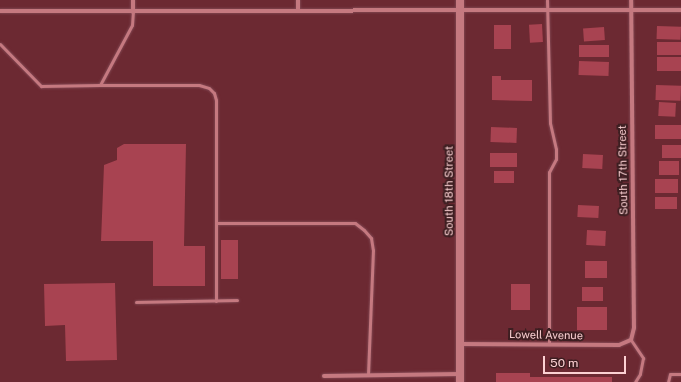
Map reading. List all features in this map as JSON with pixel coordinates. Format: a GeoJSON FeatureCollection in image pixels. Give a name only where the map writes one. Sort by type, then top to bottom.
{"type":"FeatureCollection","features":[{"type":"Feature","properties":{"kind":"main road","name":"South 18th Street"},"geometry":{"type":"LineString","coordinates":[[460,0],[460,378]]}},
{"type":"Feature","properties":{"kind":"street"},"geometry":{"type":"LineString","coordinates":[[133,0],[133,12]]}},
{"type":"Feature","properties":{"kind":"street"},"geometry":{"type":"LineString","coordinates":[[298,0],[298,10]]}},
{"type":"Feature","properties":{"kind":"street","name":"South 17th Street"},"geometry":{"type":"LineString","coordinates":[[631,0],[634,328],[631,340]]}},
{"type":"Feature","properties":{"kind":"street"},"geometry":{"type":"LineString","coordinates":[[0,11],[133,12],[460,9],[681,10]]}},
{"type":"Feature","properties":{"kind":"street","name":"Lowell Avenue"},"geometry":{"type":"LineString","coordinates":[[460,344],[619,345],[631,340]]}},
{"type":"Feature","properties":{"kind":"street"},"geometry":{"type":"LineString","coordinates":[[324,376],[368,375],[460,378]]}},
{"type":"Feature","properties":{"kind":"lane"},"geometry":{"type":"LineString","coordinates":[[547,0],[550,123],[556,149],[556,159],[549,172],[549,344]]}},
{"type":"Feature","properties":{"kind":"lane"},"geometry":{"type":"LineString","coordinates":[[100,85],[132,25],[133,12]]}},
{"type":"Feature","properties":{"kind":"lane"},"geometry":{"type":"LineString","coordinates":[[0,44],[41,86],[199,84],[209,88],[214,93],[216,100],[216,300]]}},
{"type":"Feature","properties":{"kind":"lane"},"geometry":{"type":"LineString","coordinates":[[216,223],[355,224],[364,230],[371,238],[373,250],[368,375]]}},
{"type":"Feature","properties":{"kind":"lane"},"geometry":{"type":"LineString","coordinates":[[136,302],[237,300]]}},
{"type":"Feature","properties":{"kind":"lane"},"geometry":{"type":"LineString","coordinates":[[631,340],[643,358],[640,374],[635,382]]}},
{"type":"Feature","properties":{"kind":"lane"},"geometry":{"type":"LineString","coordinates":[[668,382],[670,374],[681,374]]}},
{"type":"Feature","properties":{"kind":"building"},"geometry":{"type":"Polygon","coordinates":[[[542,24],[543,42],[530,43],[529,25],[542,24]]]}},
{"type":"Feature","properties":{"kind":"building"},"geometry":{"type":"Polygon","coordinates":[[[494,25],[511,25],[511,49],[494,49],[494,25]]]}},
{"type":"Feature","properties":{"kind":"building"},"geometry":{"type":"Polygon","coordinates":[[[657,26],[681,27],[681,40],[657,39],[657,26]]]}},
{"type":"Feature","properties":{"kind":"building"},"geometry":{"type":"Polygon","coordinates":[[[604,27],[605,40],[584,41],[583,28],[604,27]]]}},
{"type":"Feature","properties":{"kind":"building"},"geometry":{"type":"Polygon","coordinates":[[[657,42],[681,42],[681,55],[657,55],[657,42]]]}},
{"type":"Feature","properties":{"kind":"building"},"geometry":{"type":"Polygon","coordinates":[[[579,45],[609,45],[609,57],[579,57],[579,45]]]}},
{"type":"Feature","properties":{"kind":"building"},"geometry":{"type":"Polygon","coordinates":[[[657,57],[681,57],[681,71],[657,71],[657,57]]]}},
{"type":"Feature","properties":{"kind":"building"},"geometry":{"type":"Polygon","coordinates":[[[579,61],[609,62],[608,76],[579,75],[579,61]]]}},
{"type":"Feature","properties":{"kind":"building"},"geometry":{"type":"Polygon","coordinates":[[[492,76],[501,76],[501,80],[532,80],[532,101],[492,100],[492,76]]]}},
{"type":"Feature","properties":{"kind":"building"},"geometry":{"type":"Polygon","coordinates":[[[656,85],[681,86],[680,101],[655,100],[656,85]]]}},
{"type":"Feature","properties":{"kind":"building"},"geometry":{"type":"Polygon","coordinates":[[[659,102],[676,103],[675,117],[658,116],[659,102]]]}},
{"type":"Feature","properties":{"kind":"building"},"geometry":{"type":"Polygon","coordinates":[[[655,125],[681,125],[681,139],[655,139],[655,125]]]}},
{"type":"Feature","properties":{"kind":"building"},"geometry":{"type":"Polygon","coordinates":[[[491,127],[517,128],[516,143],[490,142],[491,127]]]}},
{"type":"Feature","properties":{"kind":"building"},"geometry":{"type":"Polygon","coordinates":[[[124,144],[186,144],[184,246],[205,246],[205,286],[153,286],[153,241],[101,241],[104,165],[117,160],[117,148],[124,144]]]}},
{"type":"Feature","properties":{"kind":"building"},"geometry":{"type":"Polygon","coordinates":[[[662,145],[681,145],[681,158],[662,158],[662,145]]]}},
{"type":"Feature","properties":{"kind":"building"},"geometry":{"type":"Polygon","coordinates":[[[490,153],[517,153],[517,167],[490,167],[490,153]]]}},
{"type":"Feature","properties":{"kind":"building"},"geometry":{"type":"Polygon","coordinates":[[[583,154],[603,155],[602,169],[582,168],[583,154]]]}},
{"type":"Feature","properties":{"kind":"building"},"geometry":{"type":"Polygon","coordinates":[[[659,161],[679,161],[679,175],[659,175],[659,161]]]}},
{"type":"Feature","properties":{"kind":"building"},"geometry":{"type":"Polygon","coordinates":[[[494,171],[514,171],[514,183],[494,183],[494,171]]]}},
{"type":"Feature","properties":{"kind":"building"},"geometry":{"type":"Polygon","coordinates":[[[655,179],[678,179],[678,193],[655,193],[655,179]]]}},
{"type":"Feature","properties":{"kind":"building"},"geometry":{"type":"Polygon","coordinates":[[[655,197],[677,197],[677,209],[655,209],[655,197]]]}},
{"type":"Feature","properties":{"kind":"building"},"geometry":{"type":"Polygon","coordinates":[[[578,205],[599,206],[598,218],[577,217],[578,205]]]}},
{"type":"Feature","properties":{"kind":"building"},"geometry":{"type":"Polygon","coordinates":[[[587,230],[606,231],[605,246],[586,245],[587,230]]]}},
{"type":"Feature","properties":{"kind":"building"},"geometry":{"type":"Polygon","coordinates":[[[221,240],[238,240],[238,279],[221,279],[221,240]]]}},
{"type":"Feature","properties":{"kind":"building"},"geometry":{"type":"Polygon","coordinates":[[[585,261],[607,261],[607,278],[585,278],[585,261]]]}},
{"type":"Feature","properties":{"kind":"building"},"geometry":{"type":"Polygon","coordinates":[[[115,283],[117,360],[66,361],[65,325],[45,326],[44,284],[115,283]]]}},
{"type":"Feature","properties":{"kind":"building"},"geometry":{"type":"Polygon","coordinates":[[[511,284],[530,284],[530,310],[511,310],[511,284]]]}},
{"type":"Feature","properties":{"kind":"building"},"geometry":{"type":"Polygon","coordinates":[[[582,287],[603,287],[603,301],[582,301],[582,287]]]}},
{"type":"Feature","properties":{"kind":"building"},"geometry":{"type":"Polygon","coordinates":[[[577,307],[607,307],[607,330],[577,330],[577,307]]]}},
{"type":"Feature","properties":{"kind":"building"},"geometry":{"type":"Polygon","coordinates":[[[496,373],[530,373],[530,377],[612,377],[612,382],[496,382],[496,373]]]}}]}
